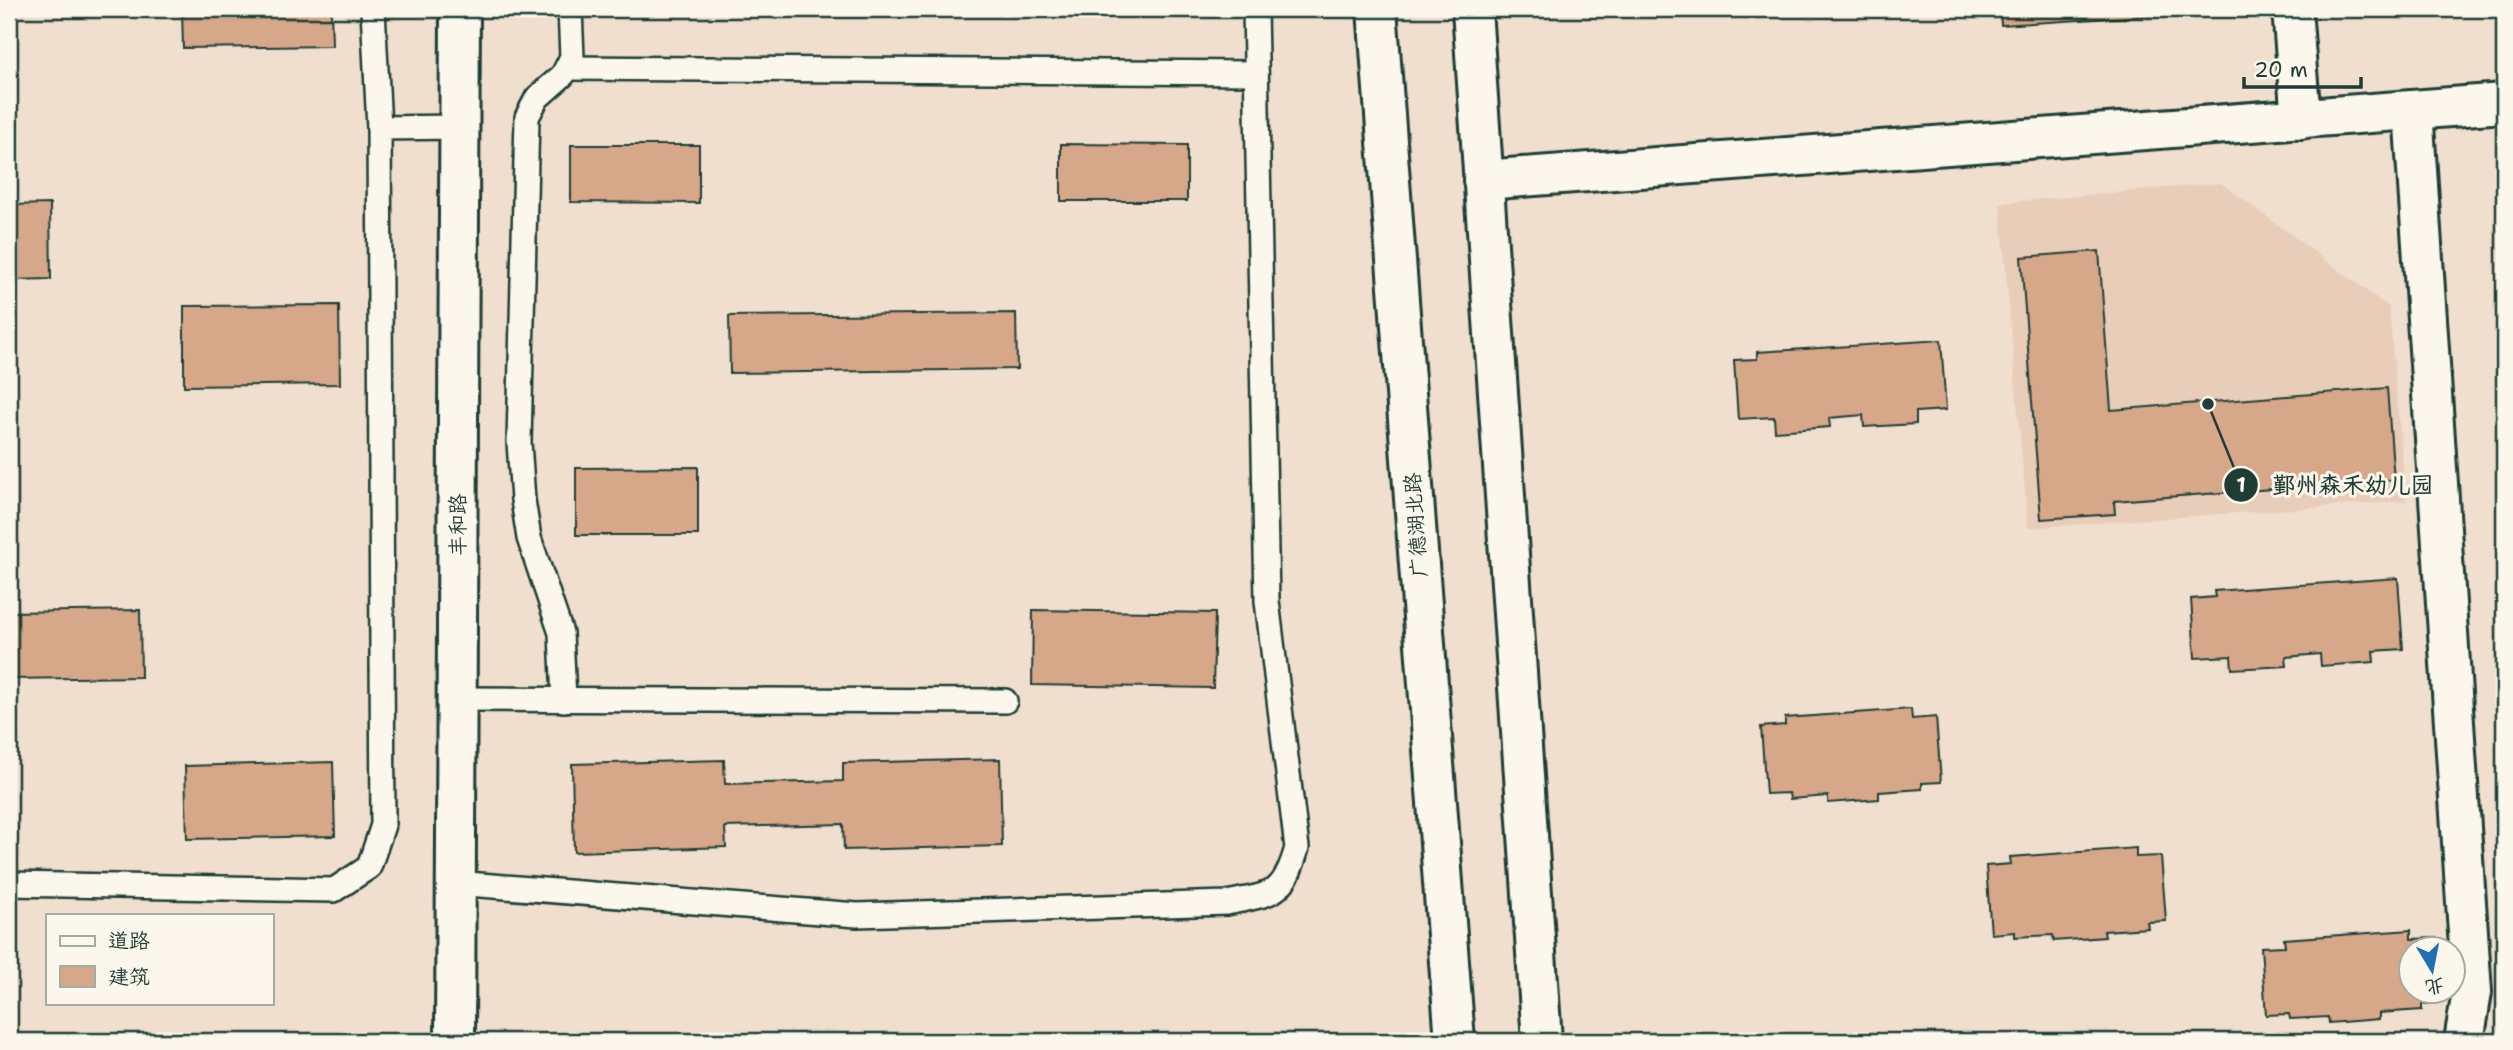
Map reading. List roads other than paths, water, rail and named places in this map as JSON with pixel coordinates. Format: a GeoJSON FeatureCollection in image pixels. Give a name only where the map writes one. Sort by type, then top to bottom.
{"type":"FeatureCollection","features":[{"type":"Feature","properties":{"kind":"street","name":"丰和路"},"geometry":{"type":"LineString","coordinates":[[454,1041],[460,9]]}},
{"type":"Feature","properties":{"kind":"street","name":"广德湖北路"},"geometry":{"type":"LineString","coordinates":[[1377,9],[1455,1041]]}},
{"type":"Feature","properties":{"kind":"street"},"geometry":{"type":"LineString","coordinates":[[1472,9],[1542,1041]]}},
{"type":"Feature","properties":{"kind":"street"},"geometry":{"type":"LineString","coordinates":[[2292,9],[2301,119]]}},
{"type":"Feature","properties":{"kind":"street"},"geometry":{"type":"LineString","coordinates":[[1483,180],[2504,103]]}},
{"type":"Feature","properties":{"kind":"street"},"geometry":{"type":"LineString","coordinates":[[2413,110],[2472,992],[2464,1041]]}},
{"type":"Feature","properties":{"kind":"lane"},"geometry":{"type":"LineString","coordinates":[[9,884],[334,890],[369,867],[383,825],[379,128],[373,9]]}},
{"type":"Feature","properties":{"kind":"lane"},"geometry":{"type":"LineString","coordinates":[[564,699],[561,633],[529,538],[519,442],[527,117],[537,98],[567,68],[572,57],[570,9]]}},
{"type":"Feature","properties":{"kind":"lane"},"geometry":{"type":"LineString","coordinates":[[455,883],[857,915],[1227,903],[1270,894],[1289,877],[1297,848],[1267,601],[1255,9]]}},
{"type":"Feature","properties":{"kind":"lane"},"geometry":{"type":"LineString","coordinates":[[567,68],[1256,73]]}},
{"type":"Feature","properties":{"kind":"lane"},"geometry":{"type":"LineString","coordinates":[[379,128],[460,127]]}},
{"type":"Feature","properties":{"kind":"lane"},"geometry":{"type":"LineString","coordinates":[[457,699],[1005,701]]}},
{"type":"Feature","properties":{"kind":"place","name":"鄞州森禾幼儿园"},"geometry":{"type":"Point","coordinates":[2208,404]}}]}
